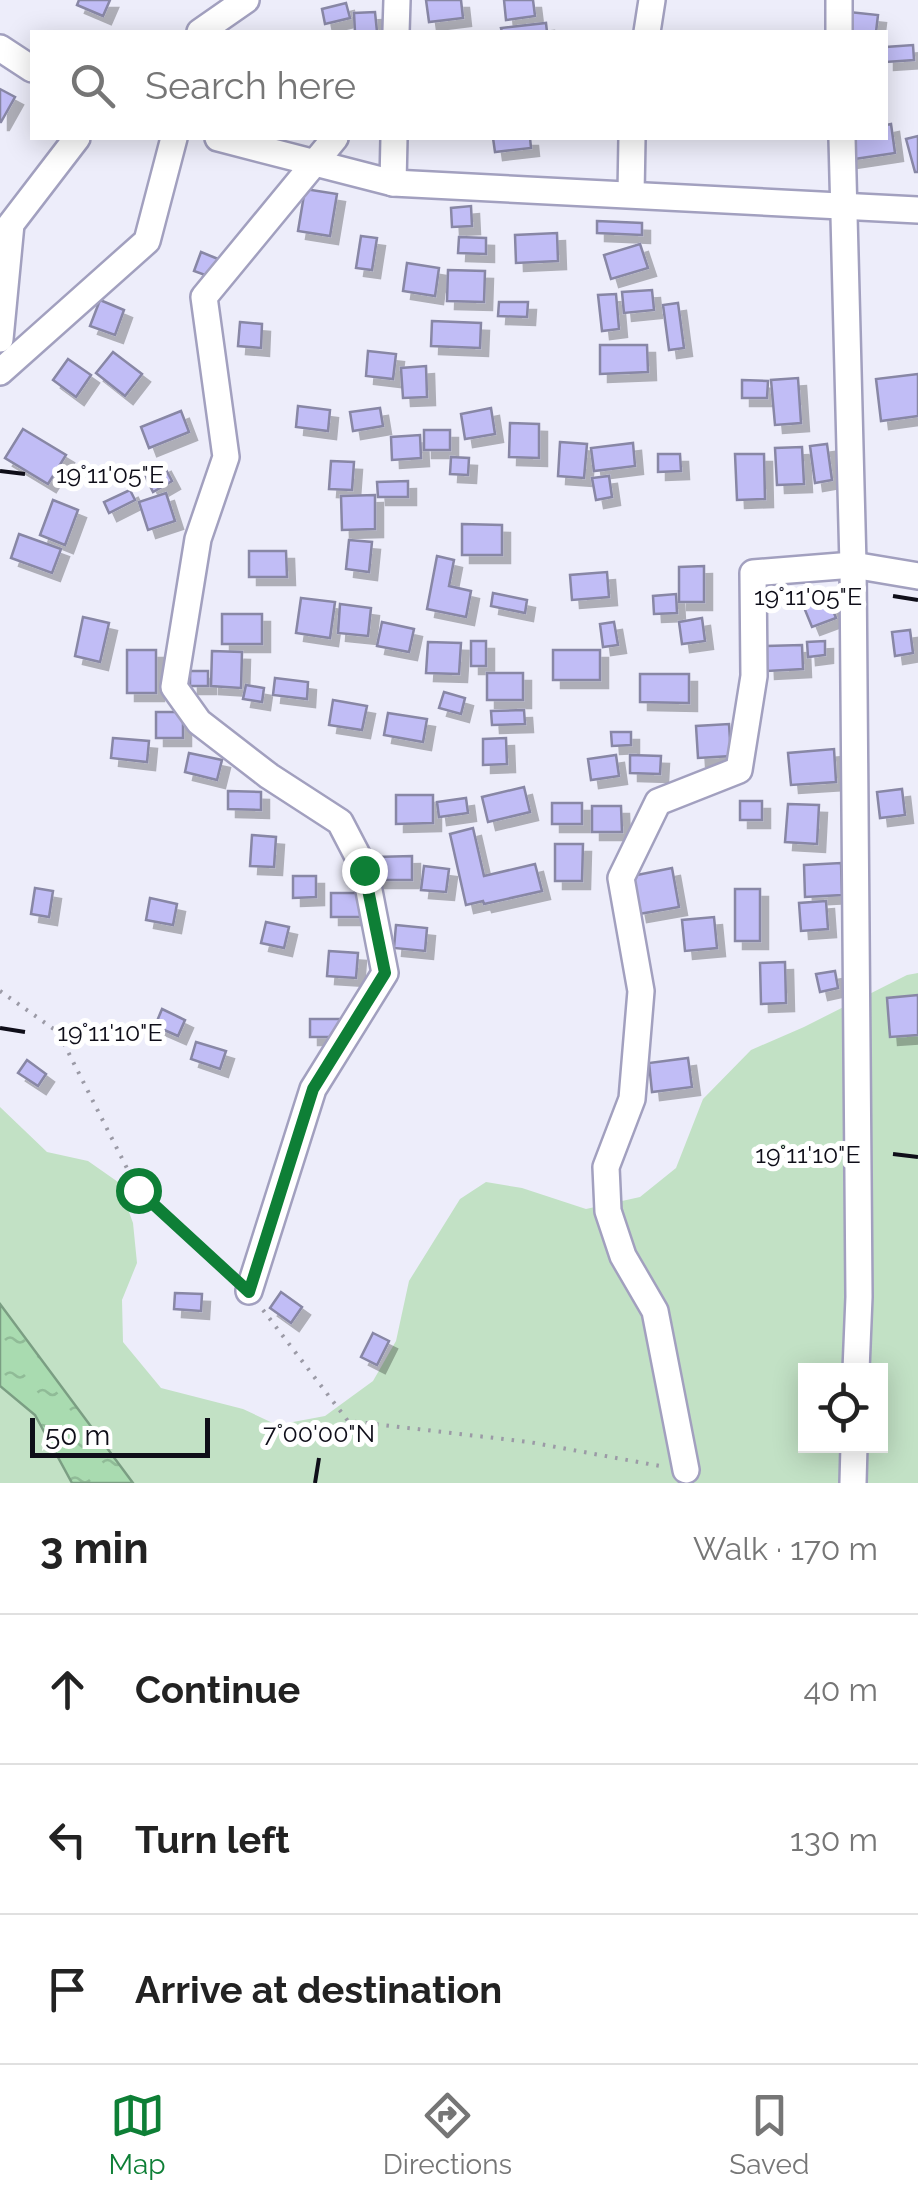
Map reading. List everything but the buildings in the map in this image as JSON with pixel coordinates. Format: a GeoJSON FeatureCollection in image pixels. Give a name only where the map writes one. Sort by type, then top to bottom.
{"type":"FeatureCollection","features":[{"type":"Feature","properties":{"kind":"street"},"geometry":{"type":"LineString","coordinates":[[203,30],[246,0]]}},
{"type":"Feature","properties":{"kind":"street"},"geometry":{"type":"LineString","coordinates":[[396,0],[396,30]]}},
{"type":"Feature","properties":{"kind":"street"},"geometry":{"type":"LineString","coordinates":[[647,30],[652,0]]}},
{"type":"Feature","properties":{"kind":"street"},"geometry":{"type":"LineString","coordinates":[[838,0],[840,30]]}},
{"type":"Feature","properties":{"kind":"street"},"geometry":{"type":"LineString","coordinates":[[0,48],[30,68]]}},
{"type":"Feature","properties":{"kind":"street"},"geometry":{"type":"LineString","coordinates":[[0,339],[11,224],[75,140]]}},
{"type":"Feature","properties":{"kind":"street"},"geometry":{"type":"LineString","coordinates":[[0,372],[147,241],[173,140]]}},
{"type":"Feature","properties":{"kind":"street"},"geometry":{"type":"LineString","coordinates":[[226,140],[394,183],[918,210]]}},
{"type":"Feature","properties":{"kind":"street"},"geometry":{"type":"LineString","coordinates":[[249,1292],[313,1089],[385,973],[364,870],[340,822],[269,776],[199,722],[174,687],[198,539],[226,457],[204,297],[334,140]]}},
{"type":"Feature","properties":{"kind":"street"},"geometry":{"type":"LineString","coordinates":[[394,140],[394,183]]}},
{"type":"Feature","properties":{"kind":"street"},"geometry":{"type":"LineString","coordinates":[[631,194],[632,140]]}},
{"type":"Feature","properties":{"kind":"street"},"geometry":{"type":"LineString","coordinates":[[842,140],[854,565],[859,1278],[856,1363]]}},
{"type":"Feature","properties":{"kind":"street"},"geometry":{"type":"LineString","coordinates":[[686,1470],[655,1311],[623,1256],[608,1211],[606,1167],[632,1099],[641,991],[622,878],[658,802],[738,770],[754,676],[753,572],[854,565],[918,576]]}},
{"type":"Feature","properties":{"kind":"street"},"geometry":{"type":"LineString","coordinates":[[852,1483],[854,1453]]}},
{"type":"Feature","properties":{"kind":"path"},"geometry":{"type":"LineString","coordinates":[[0,991],[58,1032],[138,1190],[249,1292],[348,1421],[529,1442],[686,1470]]}},
{"type":"Feature","properties":{"kind":"shaded area"},"geometry":{"type":"Polygon","coordinates":[[[918,973],[918,1483],[133,1483],[0,1304],[0,1107],[47,1152],[88,1161],[118,1182],[133,1223],[137,1263],[122,1300],[123,1342],[161,1388],[243,1409],[277,1425],[325,1416],[373,1381],[396,1341],[409,1281],[460,1199],[486,1182],[522,1188],[586,1209],[640,1197],[676,1168],[703,1099],[751,1050],[918,973]]]}},
{"type":"Feature","properties":{"kind":"shaded area"},"geometry":{"type":"Polygon","coordinates":[[[0,1386],[35,1415],[72,1483],[0,1483],[0,1386]]]}},
{"type":"Feature","properties":{"kind":"water"},"geometry":{"type":"Polygon","coordinates":[[[0,1304],[133,1483],[72,1483],[35,1415],[0,1386],[0,1304]]]}},
{"type":"Feature","properties":{"kind":"route"},"geometry":{"type":"LineString","coordinates":[[138,1190],[249,1292],[313,1089],[385,973],[364,870]]}}]}
